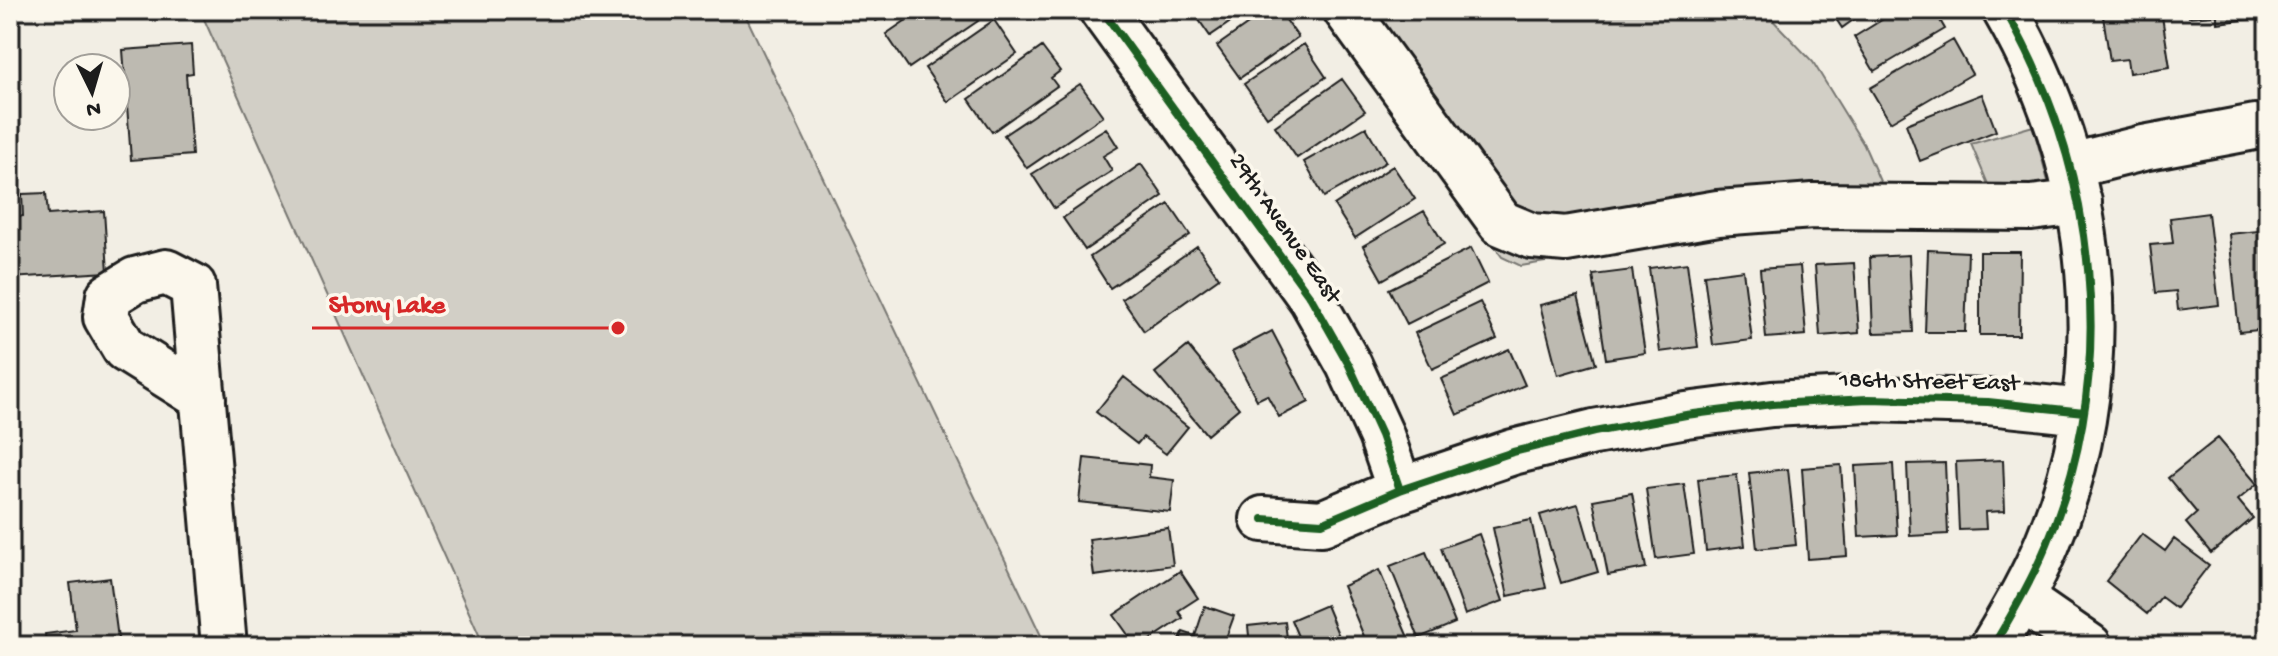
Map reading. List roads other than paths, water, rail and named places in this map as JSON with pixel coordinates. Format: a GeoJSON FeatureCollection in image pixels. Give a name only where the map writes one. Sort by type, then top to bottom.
{"type":"FeatureCollection","features":[{"type":"Feature","properties":{"kind":"street","name":"29th Avenue East"},"geometry":{"type":"LineString","coordinates":[[1102,10],[1311,298],[1349,365],[1381,435],[1400,490]]}},
{"type":"Feature","properties":{"kind":"street"},"geometry":{"type":"LineString","coordinates":[[1346,10],[1501,223],[1532,236],[1566,239],[1718,213],[1813,206],[2031,208],[2143,148],[2255,127]]}},
{"type":"Feature","properties":{"kind":"street"},"geometry":{"type":"LineString","coordinates":[[1993,646],[2021,599],[2048,542],[2065,493],[2084,412],[2091,339],[2090,291],[2075,184],[2053,106],[2027,48],[2005,10]]}},
{"type":"Feature","properties":{"kind":"street"},"geometry":{"type":"LineString","coordinates":[[203,398],[224,646]]}},
{"type":"Feature","properties":{"kind":"street","name":"186th Street East"},"geometry":{"type":"LineString","coordinates":[[1263,519],[1322,523],[1400,490],[1513,452],[1594,432],[1686,415],[1772,404],[1868,399],[1988,402],[2084,412]]}},
{"type":"Feature","properties":{"kind":"street"},"geometry":{"type":"LineString","coordinates":[[2021,599],[2089,646]]}},
{"type":"Feature","properties":{"kind":"place","name":"Stony Lake"},"geometry":{"type":"Point","coordinates":[618,328]}}]}
